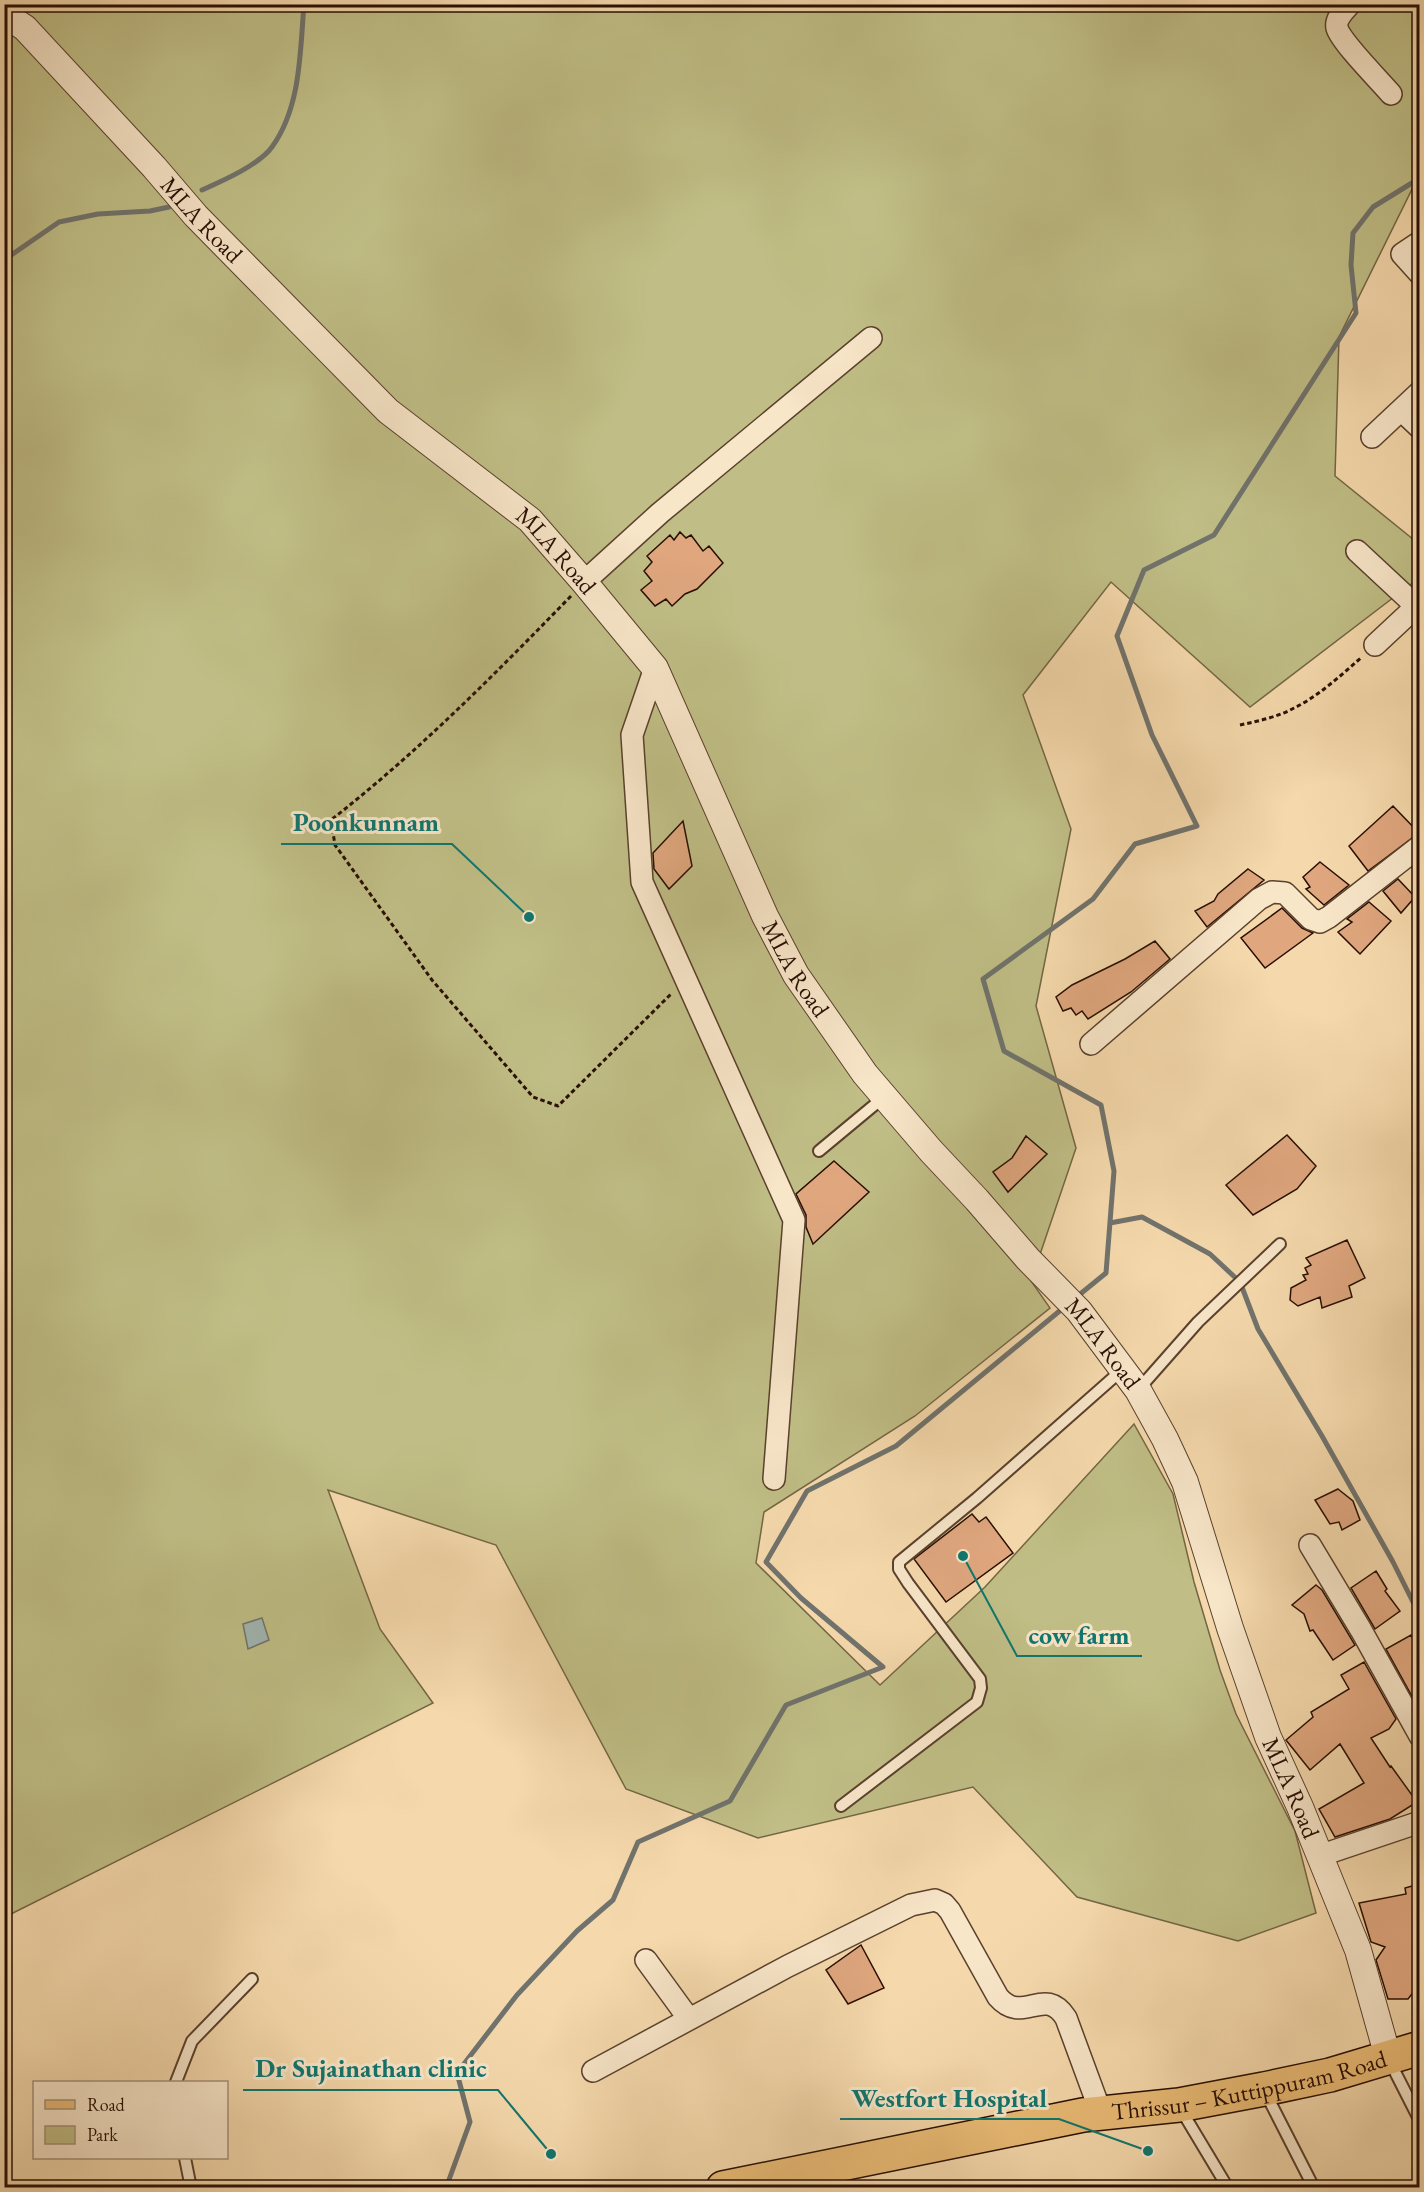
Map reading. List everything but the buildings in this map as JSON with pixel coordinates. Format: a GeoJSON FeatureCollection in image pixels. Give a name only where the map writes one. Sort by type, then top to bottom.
{"type":"FeatureCollection","features":[{"type":"Feature","properties":{"kind":"main road","name":"Thrissur – Kuttippuram Road"},"geometry":{"type":"LineString","coordinates":[[723,2187],[793,2180],[920,2146],[1083,2115],[1179,2105],[1264,2090],[1330,2075],[1419,2048]]}},
{"type":"Feature","properties":{"kind":"street"},"geometry":{"type":"LineString","coordinates":[[1350,4],[1338,17],[1337,27],[1343,39],[1391,94]]}},
{"type":"Feature","properties":{"kind":"street","name":"MLA Road"},"geometry":{"type":"LineString","coordinates":[[4,14],[25,28],[154,167],[196,216],[388,411],[530,520],[655,668],[765,916],[796,975],[866,1074],[931,1151],[1028,1259],[1079,1311],[1138,1390],[1165,1439],[1185,1482],[1260,1716],[1358,1950],[1388,2057]]}},
{"type":"Feature","properties":{"kind":"street"},"geometry":{"type":"LineString","coordinates":[[1419,242],[1402,254],[1419,274]]}},
{"type":"Feature","properties":{"kind":"street"},"geometry":{"type":"LineString","coordinates":[[584,582],[660,513],[871,338]]}},
{"type":"Feature","properties":{"kind":"street"},"geometry":{"type":"LineString","coordinates":[[1372,437],[1419,392]]}},
{"type":"Feature","properties":{"kind":"street"},"geometry":{"type":"LineString","coordinates":[[1401,410],[1419,428]]}},
{"type":"Feature","properties":{"kind":"street"},"geometry":{"type":"LineString","coordinates":[[1357,551],[1418,605],[1375,645]]}},
{"type":"Feature","properties":{"kind":"street"},"geometry":{"type":"LineString","coordinates":[[655,668],[632,735],[642,882],[794,1220],[774,1479]]}},
{"type":"Feature","properties":{"kind":"street"},"geometry":{"type":"LineString","coordinates":[[1091,1044],[1259,899],[1272,892],[1285,893],[1311,919],[1320,922],[1419,846]]}},
{"type":"Feature","properties":{"kind":"street"},"geometry":{"type":"LineString","coordinates":[[1310,1545],[1361,1630],[1419,1736]]}},
{"type":"Feature","properties":{"kind":"street"},"geometry":{"type":"LineString","coordinates":[[1319,1856],[1419,1822]]}},
{"type":"Feature","properties":{"kind":"street"},"geometry":{"type":"LineString","coordinates":[[593,2071],[688,2019],[911,1905],[935,1899],[950,1911],[998,1997],[1005,2005],[1026,2008],[1047,2003],[1061,2010],[1101,2113]]}},
{"type":"Feature","properties":{"kind":"street"},"geometry":{"type":"LineString","coordinates":[[646,1960],[688,2019]]}},
{"type":"Feature","properties":{"kind":"lane"},"geometry":{"type":"LineString","coordinates":[[819,1151],[885,1096]]}},
{"type":"Feature","properties":{"kind":"lane"},"geometry":{"type":"LineString","coordinates":[[1138,1390],[1198,1323],[1281,1244]]}},
{"type":"Feature","properties":{"kind":"lane"},"geometry":{"type":"LineString","coordinates":[[841,1806],[977,1702],[981,1688],[980,1679],[908,1583],[899,1569],[899,1562],[977,1498],[1122,1369]]}},
{"type":"Feature","properties":{"kind":"lane"},"geometry":{"type":"LineString","coordinates":[[176,2081],[192,2041],[252,1979]]}},
{"type":"Feature","properties":{"kind":"lane"},"geometry":{"type":"LineString","coordinates":[[1388,2057],[1419,2121]]}},
{"type":"Feature","properties":{"kind":"lane"},"geometry":{"type":"LineString","coordinates":[[1264,2090],[1314,2187]]}},
{"type":"Feature","properties":{"kind":"lane"},"geometry":{"type":"LineString","coordinates":[[1179,2105],[1228,2187]]}},
{"type":"Feature","properties":{"kind":"lane"},"geometry":{"type":"LineString","coordinates":[[185,2159],[191,2187]]}},
{"type":"Feature","properties":{"kind":"path"},"geometry":{"type":"LineString","coordinates":[[584,582],[459,710],[331,820],[335,845],[432,980],[533,1097],[558,1106],[686,980]]}},
{"type":"Feature","properties":{"kind":"path"},"geometry":{"type":"LineString","coordinates":[[1240,725],[1294,708],[1315,695],[1375,645]]}},
{"type":"Feature","properties":{"kind":"green space"},"geometry":{"type":"Polygon","coordinates":[[[5,5],[1419,5],[1419,175],[1339,337],[1335,476],[1419,544],[1419,578],[1250,707],[1111,582],[1023,695],[1071,829],[1036,1006],[1076,1148],[1031,1281],[1050,1308],[915,1416],[764,1512],[756,1563],[880,1685],[985,1587],[1134,1424],[1173,1494],[1194,1582],[1220,1670],[1236,1714],[1295,1831],[1316,1913],[1238,1941],[1077,1897],[973,1787],[758,1838],[626,1789],[496,1545],[328,1490],[380,1629],[433,1703],[5,1917],[5,5]]]}},
{"type":"Feature","properties":{"kind":"water"},"geometry":{"type":"Polygon","coordinates":[[[262,1618],[269,1640],[248,1649],[243,1624],[262,1618]]]}},
{"type":"Feature","properties":{"kind":"waterway"},"geometry":{"type":"LineString","coordinates":[[202,190],[240,172],[258,160],[272,147],[282,131],[294,97],[300,60],[304,4]]}},
{"type":"Feature","properties":{"kind":"waterway"},"geometry":{"type":"LineString","coordinates":[[1079,1295],[1106,1273],[1114,1171],[1101,1105],[1004,1051],[983,979],[1093,899],[1135,844],[1197,826],[1152,735],[1117,636],[1144,570],[1214,535],[1356,313],[1351,265],[1353,233],[1373,207],[1420,178]]}},
{"type":"Feature","properties":{"kind":"waterway"},"geometry":{"type":"LineString","coordinates":[[4,260],[59,222],[98,214],[150,211],[169,207]]}},
{"type":"Feature","properties":{"kind":"waterway"},"geometry":{"type":"LineString","coordinates":[[1110,1223],[1142,1217],[1210,1254],[1240,1282],[1258,1329],[1322,1436],[1393,1562],[1420,1616]]}},
{"type":"Feature","properties":{"kind":"waterway"},"geometry":{"type":"LineString","coordinates":[[446,2188],[470,2122],[457,2073],[517,1995],[577,1931],[613,1900],[638,1842],[730,1801],[786,1705],[883,1667],[801,1598],[766,1562],[807,1491],[896,1446],[1062,1309]]}},
{"type":"Feature","properties":{"kind":"place","name":"Poonkunnam"},"geometry":{"type":"Point","coordinates":[529,917]}},
{"type":"Feature","properties":{"kind":"place","name":"cow farm"},"geometry":{"type":"Point","coordinates":[963,1556]}},
{"type":"Feature","properties":{"kind":"place","name":"Westfort Hospital"},"geometry":{"type":"Point","coordinates":[1148,2151]}},
{"type":"Feature","properties":{"kind":"place","name":"Dr Sujainathan clinic"},"geometry":{"type":"Point","coordinates":[551,2154]}}]}
